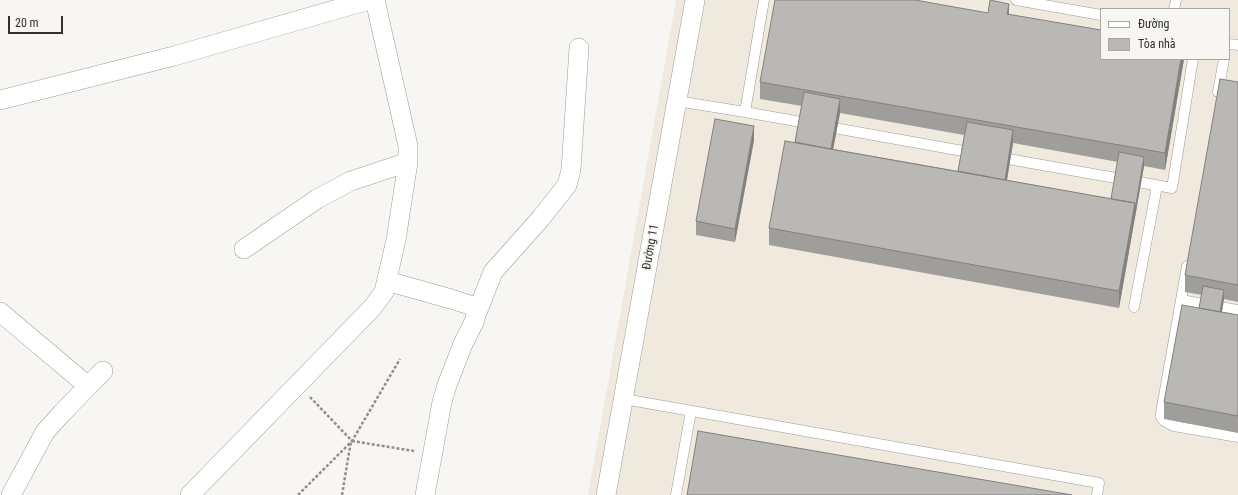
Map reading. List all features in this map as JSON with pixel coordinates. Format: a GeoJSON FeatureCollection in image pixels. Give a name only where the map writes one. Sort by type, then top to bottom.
{"type":"FeatureCollection","features":[{"type":"Feature","properties":{"kind":"street"},"geometry":{"type":"LineString","coordinates":[[0,100],[174,56],[369,0]]}},
{"type":"Feature","properties":{"kind":"street"},"geometry":{"type":"LineString","coordinates":[[190,495],[372,308],[384,292],[396,240],[408,162],[408,146],[375,0]]}},
{"type":"Feature","properties":{"kind":"street","name":"Đường 11"},"geometry":{"type":"LineString","coordinates":[[606,495],[695,0]]}},
{"type":"Feature","properties":{"kind":"street"},"geometry":{"type":"LineString","coordinates":[[425,495],[442,402],[447,385],[494,272],[541,218],[567,185],[571,170],[579,48]]}},
{"type":"Feature","properties":{"kind":"street"},"geometry":{"type":"LineString","coordinates":[[244,249],[317,199],[351,181],[408,162]]}},
{"type":"Feature","properties":{"kind":"street"},"geometry":{"type":"LineString","coordinates":[[387,281],[473,306],[476,311],[476,315]]}},
{"type":"Feature","properties":{"kind":"street"},"geometry":{"type":"LineString","coordinates":[[0,312],[88,386]]}},
{"type":"Feature","properties":{"kind":"street"},"geometry":{"type":"LineString","coordinates":[[11,495],[45,432],[103,371]]}},
{"type":"Feature","properties":{"kind":"lane"},"geometry":{"type":"LineString","coordinates":[[745,112],[764,0]]}},
{"type":"Feature","properties":{"kind":"lane"},"geometry":{"type":"LineString","coordinates":[[1016,0],[1100,15]]}},
{"type":"Feature","properties":{"kind":"lane"},"geometry":{"type":"LineString","coordinates":[[677,101],[1172,188],[1193,60]]}},
{"type":"Feature","properties":{"kind":"lane"},"geometry":{"type":"LineString","coordinates":[[1216,106],[1224,60]]}},
{"type":"Feature","properties":{"kind":"lane"},"geometry":{"type":"LineString","coordinates":[[1134,307],[1157,186]]}},
{"type":"Feature","properties":{"kind":"lane"},"geometry":{"type":"LineString","coordinates":[[1189,253],[1161,417],[1164,421],[1174,426],[1238,437]]}},
{"type":"Feature","properties":{"kind":"lane"},"geometry":{"type":"LineString","coordinates":[[1181,300],[1238,310]]}},
{"type":"Feature","properties":{"kind":"lane"},"geometry":{"type":"LineString","coordinates":[[624,399],[1099,483],[1097,495]]}},
{"type":"Feature","properties":{"kind":"lane"},"geometry":{"type":"LineString","coordinates":[[676,495],[691,411]]}},
{"type":"Feature","properties":{"kind":"path"},"geometry":{"type":"LineString","coordinates":[[298,495],[352,441],[400,359]]}},
{"type":"Feature","properties":{"kind":"path"},"geometry":{"type":"LineString","coordinates":[[310,397],[352,441],[415,451]]}},
{"type":"Feature","properties":{"kind":"path"},"geometry":{"type":"LineString","coordinates":[[342,495],[352,441]]}},
{"type":"Feature","properties":{"kind":"shaded area"},"geometry":{"type":"Polygon","coordinates":[[[676,0],[1238,0],[1238,495],[588,495],[676,0]]]}},
{"type":"Feature","properties":{"kind":"building"},"geometry":{"type":"Polygon","coordinates":[[[775,0],[915,0],[988,13],[990,0],[1009,4],[1007,14],[1100,30],[1100,60],[1181,60],[1165,153],[760,82],[775,0]]]}},
{"type":"Feature","properties":{"kind":"building"},"geometry":{"type":"Polygon","coordinates":[[[1220,79],[1238,82],[1238,285],[1185,275],[1220,79]]]}},
{"type":"Feature","properties":{"kind":"building"},"geometry":{"type":"Polygon","coordinates":[[[804,92],[840,99],[831,149],[795,142],[804,92]]]}},
{"type":"Feature","properties":{"kind":"building"},"geometry":{"type":"Polygon","coordinates":[[[715,119],[754,126],[735,229],[696,221],[715,119]]]}},
{"type":"Feature","properties":{"kind":"building"},"geometry":{"type":"Polygon","coordinates":[[[967,122],[1013,130],[1005,180],[958,171],[967,122]]]}},
{"type":"Feature","properties":{"kind":"building"},"geometry":{"type":"Polygon","coordinates":[[[785,141],[1135,203],[1119,291],[769,228],[785,141]]]}},
{"type":"Feature","properties":{"kind":"building"},"geometry":{"type":"Polygon","coordinates":[[[1119,152],[1144,157],[1135,210],[1135,203],[1111,199],[1119,152]]]}},
{"type":"Feature","properties":{"kind":"building"},"geometry":{"type":"Polygon","coordinates":[[[1203,286],[1224,290],[1220,312],[1199,308],[1203,286]]]}},
{"type":"Feature","properties":{"kind":"building"},"geometry":{"type":"Polygon","coordinates":[[[1182,305],[1238,315],[1238,416],[1164,402],[1182,305]]]}},
{"type":"Feature","properties":{"kind":"building"},"geometry":{"type":"Polygon","coordinates":[[[698,431],[1072,495],[687,495],[698,431]]]}}]}
